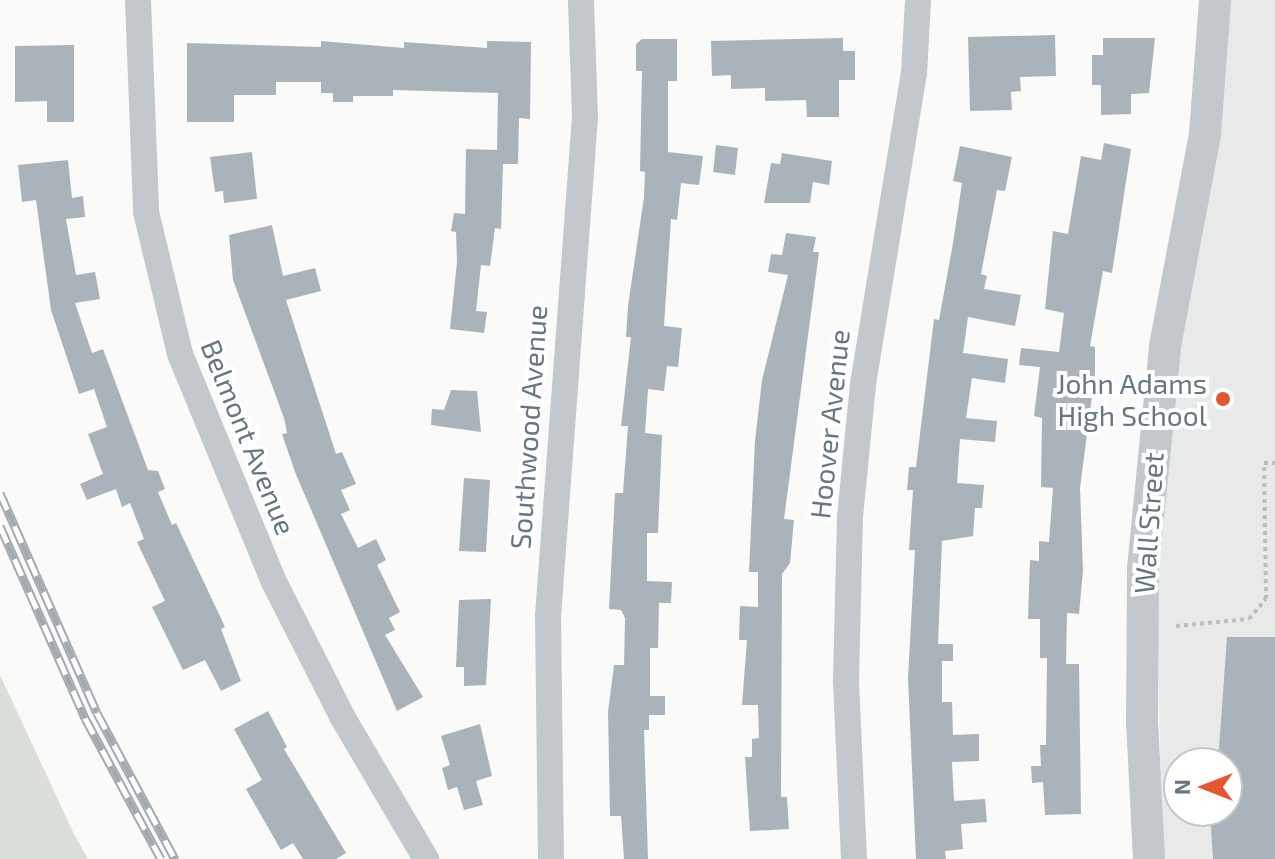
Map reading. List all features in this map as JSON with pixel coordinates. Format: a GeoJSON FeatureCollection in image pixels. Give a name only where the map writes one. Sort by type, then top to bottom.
{"type":"FeatureCollection","features":[{"type":"Feature","properties":{"kind":"street","name":"Belmont Avenue"},"geometry":{"type":"LineString","coordinates":[[138,0],[146,212],[180,354],[274,582],[343,718],[426,859]]}},
{"type":"Feature","properties":{"kind":"street","name":"Southwood Avenue"},"geometry":{"type":"LineString","coordinates":[[551,859],[548,616],[585,117],[581,0]]}},
{"type":"Feature","properties":{"kind":"street","name":"Hoover Avenue"},"geometry":{"type":"LineString","coordinates":[[854,859],[846,680],[850,517],[863,384],[914,74],[918,0]]}},
{"type":"Feature","properties":{"kind":"street","name":"Wall Street"},"geometry":{"type":"LineString","coordinates":[[1149,859],[1141,657],[1147,509],[1165,346],[1205,134],[1215,0]]}},
{"type":"Feature","properties":{"kind":"path"},"geometry":{"type":"LineString","coordinates":[[1176,626],[1249,619],[1266,599],[1264,463],[1275,463]]}},
{"type":"Feature","properties":{"kind":"shaded area","name":"John Adams High School"},"geometry":{"type":"Polygon","coordinates":[[[1226,0],[1275,0],[1275,859],[1162,859],[1156,533],[1226,0]]]}},
{"type":"Feature","properties":{"kind":"shaded area"},"geometry":{"type":"Polygon","coordinates":[[[0,675],[74,834],[88,859],[0,859],[0,675]]]}},
{"type":"Feature","properties":{"kind":"building"},"geometry":{"type":"Polygon","coordinates":[[[1055,35],[1056,76],[1020,77],[1021,91],[1011,92],[1012,110],[970,111],[968,37],[1055,35]]]}},
{"type":"Feature","properties":{"kind":"building"},"geometry":{"type":"Polygon","coordinates":[[[843,38],[843,51],[855,51],[855,80],[839,80],[839,117],[807,117],[806,100],[765,101],[765,88],[731,89],[731,75],[712,76],[711,41],[843,38]]]}},
{"type":"Feature","properties":{"kind":"building"},"geometry":{"type":"Polygon","coordinates":[[[1103,38],[1155,38],[1149,93],[1131,94],[1131,114],[1101,115],[1101,85],[1092,85],[1092,55],[1103,55],[1103,38]]]}},
{"type":"Feature","properties":{"kind":"building"},"geometry":{"type":"Polygon","coordinates":[[[642,39],[677,39],[677,81],[668,81],[668,152],[703,156],[699,185],[681,183],[677,220],[671,219],[664,326],[682,328],[678,367],[667,366],[664,391],[648,389],[645,433],[662,435],[658,533],[647,533],[647,581],[672,582],[671,603],[659,603],[658,648],[650,648],[650,696],[665,696],[665,715],[649,715],[649,730],[644,730],[648,859],[624,859],[621,816],[610,816],[608,712],[614,665],[624,665],[625,618],[621,610],[609,609],[615,493],[623,493],[628,426],[621,426],[631,337],[626,337],[628,306],[644,197],[645,172],[640,171],[642,71],[636,71],[636,44],[642,39]]]}},
{"type":"Feature","properties":{"kind":"building"},"geometry":{"type":"Polygon","coordinates":[[[321,41],[404,48],[404,42],[487,48],[487,41],[531,42],[530,119],[519,118],[518,164],[503,164],[501,229],[495,228],[490,266],[481,265],[476,311],[487,312],[484,333],[450,329],[457,262],[456,232],[451,231],[454,213],[465,214],[466,149],[497,150],[498,93],[393,90],[393,96],[353,96],[353,102],[333,102],[333,93],[321,93],[321,82],[276,82],[276,95],[234,95],[234,122],[187,122],[187,43],[321,47],[321,41]]]}},
{"type":"Feature","properties":{"kind":"building"},"geometry":{"type":"Polygon","coordinates":[[[74,45],[74,122],[47,122],[47,101],[15,102],[15,46],[74,45]]]}},
{"type":"Feature","properties":{"kind":"building"},"geometry":{"type":"Polygon","coordinates":[[[1104,143],[1131,149],[1112,273],[1103,271],[1090,346],[1095,347],[1095,373],[1080,488],[1083,571],[1079,614],[1067,613],[1066,664],[1079,664],[1081,814],[1045,815],[1043,782],[1032,783],[1031,766],[1041,766],[1040,745],[1046,745],[1047,658],[1040,658],[1040,619],[1028,619],[1030,560],[1039,561],[1039,541],[1049,542],[1053,488],[1041,487],[1042,418],[1034,416],[1040,367],[1019,365],[1021,348],[1059,352],[1064,313],[1045,309],[1053,231],[1068,234],[1081,156],[1101,160],[1104,143]]]}},
{"type":"Feature","properties":{"kind":"building"},"geometry":{"type":"Polygon","coordinates":[[[716,145],[738,148],[735,175],[713,172],[716,145]]]}},
{"type":"Feature","properties":{"kind":"building"},"geometry":{"type":"Polygon","coordinates":[[[960,146],[1012,157],[1005,191],[997,190],[981,274],[987,276],[984,289],[1021,295],[1015,326],[968,317],[963,353],[1008,359],[1005,383],[972,378],[966,418],[997,421],[995,442],[960,439],[957,483],[984,485],[982,508],[975,508],[973,536],[942,541],[938,644],[953,644],[953,661],[942,661],[942,702],[952,702],[953,735],[979,734],[979,761],[952,762],[954,801],[985,799],[987,822],[961,824],[963,849],[945,851],[946,859],[916,859],[908,678],[915,550],[909,550],[913,490],[907,490],[909,467],[916,467],[934,319],[939,320],[953,243],[962,183],[953,181],[960,146]]]}},
{"type":"Feature","properties":{"kind":"building"},"geometry":{"type":"Polygon","coordinates":[[[252,152],[257,199],[224,203],[223,191],[215,192],[210,157],[252,152]]]}},
{"type":"Feature","properties":{"kind":"building"},"geometry":{"type":"Polygon","coordinates":[[[782,153],[832,161],[829,185],[813,182],[810,203],[764,203],[771,163],[780,164],[782,153]]]}},
{"type":"Feature","properties":{"kind":"building"},"geometry":{"type":"Polygon","coordinates":[[[68,160],[72,198],[83,196],[85,217],[66,219],[76,275],[95,272],[100,299],[75,303],[92,353],[103,349],[148,470],[158,471],[165,489],[158,492],[172,525],[176,523],[225,627],[221,629],[241,681],[221,691],[205,660],[183,670],[152,607],[165,601],[137,542],[144,539],[130,503],[122,507],[116,489],[87,500],[80,484],[103,474],[88,434],[107,427],[94,389],[79,394],[51,310],[36,200],[22,202],[18,165],[68,160]]]}},
{"type":"Feature","properties":{"kind":"building"},"geometry":{"type":"Polygon","coordinates":[[[272,225],[283,276],[315,268],[321,291],[286,300],[336,454],[342,452],[356,484],[341,490],[350,510],[341,514],[358,548],[376,539],[386,560],[377,565],[400,612],[389,618],[395,630],[385,635],[423,697],[397,711],[295,472],[282,434],[287,433],[284,418],[233,280],[229,235],[272,225]]]}},
{"type":"Feature","properties":{"kind":"building"},"geometry":{"type":"Polygon","coordinates":[[[786,233],[816,237],[813,252],[819,252],[784,519],[794,520],[790,563],[782,574],[781,797],[787,797],[789,829],[750,831],[745,757],[752,757],[752,739],[759,738],[758,705],[742,705],[747,640],[739,640],[740,606],[758,607],[758,572],[749,572],[755,441],[762,380],[788,275],[768,272],[771,254],[782,255],[786,233]]]}},
{"type":"Feature","properties":{"kind":"building"},"geometry":{"type":"Polygon","coordinates":[[[451,390],[477,391],[481,432],[431,425],[432,409],[444,410],[451,390]]]}},
{"type":"Feature","properties":{"kind":"building"},"geometry":{"type":"Polygon","coordinates":[[[464,478],[490,480],[486,552],[459,551],[464,478]]]}},
{"type":"Feature","properties":{"kind":"building"},"geometry":{"type":"Polygon","coordinates":[[[491,599],[486,685],[464,686],[464,667],[456,667],[459,600],[491,599]]]}},
{"type":"Feature","properties":{"kind":"building"},"geometry":{"type":"Polygon","coordinates":[[[1227,637],[1275,637],[1275,859],[1213,859],[1211,827],[1243,827],[1243,747],[1219,747],[1227,637]]]}},
{"type":"Feature","properties":{"kind":"building"},"geometry":{"type":"Polygon","coordinates":[[[268,711],[287,747],[284,749],[346,853],[336,859],[303,859],[293,843],[281,850],[246,789],[262,780],[234,729],[268,711]]]}},
{"type":"Feature","properties":{"kind":"building"},"geometry":{"type":"Polygon","coordinates":[[[480,724],[492,776],[476,781],[483,805],[464,810],[457,787],[448,790],[442,768],[450,765],[441,736],[480,724]]]}},
{"type":"Feature","properties":{"kind":"railway"},"geometry":{"type":"LineString","coordinates":[[0,493],[97,713],[175,859]]}},
{"type":"Feature","properties":{"kind":"railway"},"geometry":{"type":"LineString","coordinates":[[0,526],[85,718],[161,859]]}},
{"type":"Feature","properties":{"kind":"place","name":"John Adams High School"},"geometry":{"type":"Point","coordinates":[1223,399]}}]}
